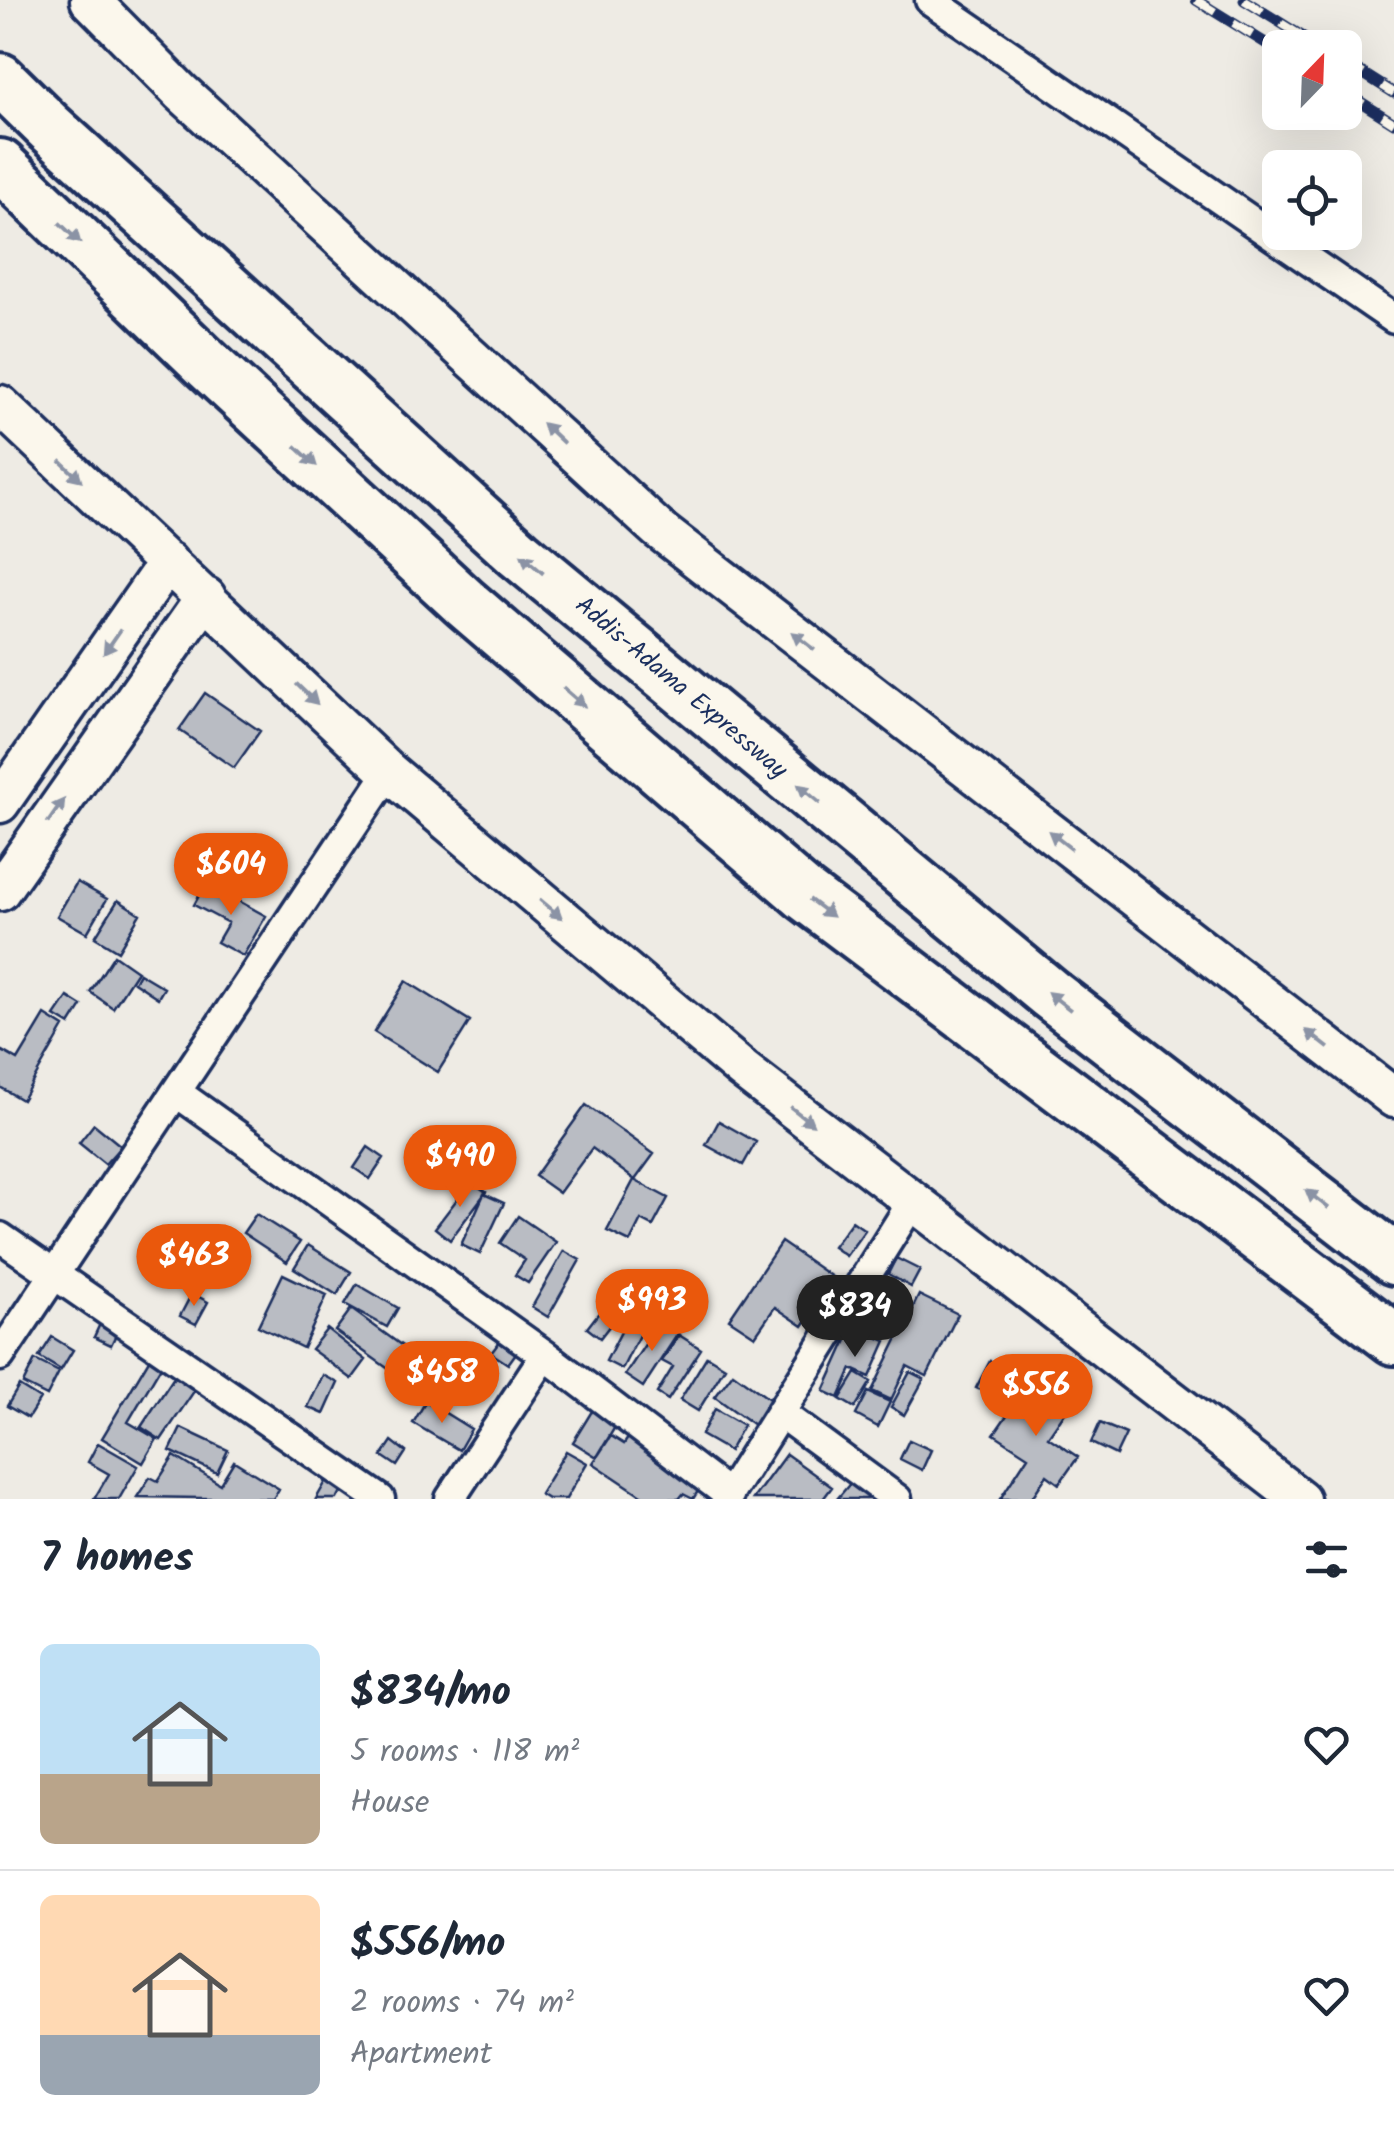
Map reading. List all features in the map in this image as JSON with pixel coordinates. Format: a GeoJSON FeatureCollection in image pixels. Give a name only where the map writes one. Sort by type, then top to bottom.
{"type":"FeatureCollection","features":[{"type":"Feature","properties":{"kind":"highway","name":"Addis-Adama Expressway"},"geometry":{"type":"LineString","coordinates":[[0,78],[519,554],[1050,994],[1394,1259]]}},
{"type":"Feature","properties":{"kind":"highway"},"geometry":{"type":"LineString","coordinates":[[0,165],[209,366],[465,602],[804,895],[1394,1339]]}},
{"type":"Feature","properties":{"kind":"street"},"geometry":{"type":"LineString","coordinates":[[90,0],[181,92],[658,529],[1394,1098]]}},
{"type":"Feature","properties":{"kind":"street"},"geometry":{"type":"LineString","coordinates":[[930,0],[1394,320]]}},
{"type":"Feature","properties":{"kind":"street"},"geometry":{"type":"LineString","coordinates":[[0,405],[389,772],[743,1070],[1300,1499]]}},
{"type":"Feature","properties":{"kind":"street"},"geometry":{"type":"LineString","coordinates":[[0,803],[168,562]]}},
{"type":"Feature","properties":{"kind":"street"},"geometry":{"type":"LineString","coordinates":[[0,891],[206,598]]}},
{"type":"Feature","properties":{"kind":"street"},"geometry":{"type":"LineString","coordinates":[[0,1356],[389,772]]}},
{"type":"Feature","properties":{"kind":"street"},"geometry":{"type":"LineString","coordinates":[[176,1092],[545,1355],[727,1497],[913,1201]]}},
{"type":"Feature","properties":{"kind":"street"},"geometry":{"type":"LineString","coordinates":[[0,1238],[380,1499]]}},
{"type":"Feature","properties":{"kind":"street"},"geometry":{"type":"LineString","coordinates":[[450,1499],[545,1355]]}},
{"type":"Feature","properties":{"kind":"street"},"geometry":{"type":"LineString","coordinates":[[780,1412],[897,1499]]}},
{"type":"Feature","properties":{"kind":"building"},"geometry":{"type":"Polygon","coordinates":[[[205,693],[260,731],[234,768],[179,730],[205,693]]]}},
{"type":"Feature","properties":{"kind":"building"},"geometry":{"type":"Polygon","coordinates":[[[77,882],[107,899],[87,933],[57,916],[77,882]]]}},
{"type":"Feature","properties":{"kind":"building"},"geometry":{"type":"Polygon","coordinates":[[[206,883],[266,916],[243,956],[217,942],[228,923],[194,905],[206,883]]]}},
{"type":"Feature","properties":{"kind":"building"},"geometry":{"type":"Polygon","coordinates":[[[118,900],[140,914],[118,951],[95,937],[118,900]]]}},
{"type":"Feature","properties":{"kind":"building"},"geometry":{"type":"Polygon","coordinates":[[[114,955],[137,971],[113,1008],[90,992],[114,955]]]}},
{"type":"Feature","properties":{"kind":"building"},"geometry":{"type":"Polygon","coordinates":[[[139,973],[164,988],[158,998],[134,982],[139,973]]]}},
{"type":"Feature","properties":{"kind":"building"},"geometry":{"type":"Polygon","coordinates":[[[406,981],[470,1021],[438,1072],[374,1032],[406,981]]]}},
{"type":"Feature","properties":{"kind":"building"},"geometry":{"type":"Polygon","coordinates":[[[68,997],[82,1006],[70,1025],[55,1016],[68,997]]]}},
{"type":"Feature","properties":{"kind":"building"},"geometry":{"type":"Polygon","coordinates":[[[45,1015],[64,1027],[22,1100],[0,1087],[0,1055],[2,1051],[18,1060],[45,1015]]]}},
{"type":"Feature","properties":{"kind":"building"},"geometry":{"type":"Polygon","coordinates":[[[586,1105],[654,1154],[635,1180],[592,1148],[559,1193],[535,1176],[586,1105]]]}},
{"type":"Feature","properties":{"kind":"building"},"geometry":{"type":"Polygon","coordinates":[[[719,1121],[756,1142],[743,1165],[706,1145],[719,1121]]]}},
{"type":"Feature","properties":{"kind":"building"},"geometry":{"type":"Polygon","coordinates":[[[94,1124],[121,1146],[105,1164],[79,1143],[94,1124]]]}},
{"type":"Feature","properties":{"kind":"building"},"geometry":{"type":"Polygon","coordinates":[[[368,1147],[384,1158],[370,1179],[354,1168],[368,1147]]]}},
{"type":"Feature","properties":{"kind":"building"},"geometry":{"type":"Polygon","coordinates":[[[634,1180],[668,1198],[653,1226],[641,1220],[630,1242],[607,1231],[634,1180]]]}},
{"type":"Feature","properties":{"kind":"building"},"geometry":{"type":"Polygon","coordinates":[[[471,1181],[486,1192],[450,1240],[435,1228],[471,1181]]]}},
{"type":"Feature","properties":{"kind":"building"},"geometry":{"type":"Polygon","coordinates":[[[484,1194],[504,1203],[480,1254],[461,1245],[484,1194]]]}},
{"type":"Feature","properties":{"kind":"building"},"geometry":{"type":"Polygon","coordinates":[[[256,1214],[300,1242],[287,1262],[243,1233],[256,1214]]]}},
{"type":"Feature","properties":{"kind":"building"},"geometry":{"type":"Polygon","coordinates":[[[518,1216],[556,1242],[528,1283],[515,1275],[525,1260],[500,1243],[518,1216]]]}},
{"type":"Feature","properties":{"kind":"building"},"geometry":{"type":"Polygon","coordinates":[[[852,1221],[865,1230],[846,1256],[833,1247],[852,1221]]]}},
{"type":"Feature","properties":{"kind":"building"},"geometry":{"type":"Polygon","coordinates":[[[781,1242],[835,1279],[803,1326],[775,1307],[755,1336],[729,1319],[781,1242]]]}},
{"type":"Feature","properties":{"kind":"building"},"geometry":{"type":"Polygon","coordinates":[[[308,1245],[351,1272],[337,1295],[294,1268],[308,1245]]]}},
{"type":"Feature","properties":{"kind":"building"},"geometry":{"type":"Polygon","coordinates":[[[564,1251],[580,1260],[548,1317],[532,1307],[564,1251]]]}},
{"type":"Feature","properties":{"kind":"building"},"geometry":{"type":"Polygon","coordinates":[[[896,1258],[920,1270],[911,1287],[888,1274],[896,1258]]]}},
{"type":"Feature","properties":{"kind":"building"},"geometry":{"type":"Polygon","coordinates":[[[283,1274],[327,1295],[303,1348],[258,1326],[283,1274]]]}},
{"type":"Feature","properties":{"kind":"building"},"geometry":{"type":"Polygon","coordinates":[[[357,1284],[398,1308],[387,1327],[345,1304],[357,1284]]]}},
{"type":"Feature","properties":{"kind":"building"},"geometry":{"type":"Polygon","coordinates":[[[618,1288],[631,1298],[600,1338],[587,1328],[618,1288]]]}},
{"type":"Feature","properties":{"kind":"building"},"geometry":{"type":"Polygon","coordinates":[[[192,1293],[208,1302],[196,1324],[180,1316],[192,1293]]]}},
{"type":"Feature","properties":{"kind":"building"},"geometry":{"type":"Polygon","coordinates":[[[919,1295],[958,1314],[927,1376],[907,1366],[891,1400],[872,1391],[919,1295]]]}},
{"type":"Feature","properties":{"kind":"building"},"geometry":{"type":"Polygon","coordinates":[[[631,1301],[651,1311],[622,1369],[606,1361],[626,1322],[622,1320],[631,1301]]]}},
{"type":"Feature","properties":{"kind":"building"},"geometry":{"type":"Polygon","coordinates":[[[109,1304],[127,1311],[111,1345],[94,1337],[109,1304]]]}},
{"type":"Feature","properties":{"kind":"building"},"geometry":{"type":"Polygon","coordinates":[[[351,1309],[419,1358],[404,1380],[335,1331],[351,1309]]]}},
{"type":"Feature","properties":{"kind":"building"},"geometry":{"type":"Polygon","coordinates":[[[661,1320],[679,1332],[643,1387],[625,1375],[661,1320]]]}},
{"type":"Feature","properties":{"kind":"building"},"geometry":{"type":"Polygon","coordinates":[[[853,1327],[886,1341],[870,1377],[852,1369],[839,1398],[824,1391],[853,1327]]]}},
{"type":"Feature","properties":{"kind":"building"},"geometry":{"type":"Polygon","coordinates":[[[327,1329],[366,1360],[352,1379],[311,1349],[327,1329]]]}},
{"type":"Feature","properties":{"kind":"building"},"geometry":{"type":"Polygon","coordinates":[[[508,1331],[524,1342],[508,1364],[491,1353],[508,1331]]]}},
{"type":"Feature","properties":{"kind":"building"},"geometry":{"type":"Polygon","coordinates":[[[679,1335],[701,1349],[668,1400],[657,1393],[673,1367],[662,1361],[679,1335]]]}},
{"type":"Feature","properties":{"kind":"building"},"geometry":{"type":"Polygon","coordinates":[[[52,1337],[73,1350],[61,1370],[39,1357],[52,1337]]]}},
{"type":"Feature","properties":{"kind":"building"},"geometry":{"type":"Polygon","coordinates":[[[154,1351],[166,1358],[128,1422],[157,1439],[143,1463],[102,1438],[154,1351]]]}},
{"type":"Feature","properties":{"kind":"building"},"geometry":{"type":"Polygon","coordinates":[[[707,1356],[725,1367],[698,1411],[680,1400],[707,1356]]]}},
{"type":"Feature","properties":{"kind":"building"},"geometry":{"type":"Polygon","coordinates":[[[35,1360],[59,1372],[47,1396],[23,1384],[35,1360]]]}},
{"type":"Feature","properties":{"kind":"building"},"geometry":{"type":"Polygon","coordinates":[[[990,1361],[1019,1375],[1007,1402],[976,1388],[990,1361]]]}},
{"type":"Feature","properties":{"kind":"building"},"geometry":{"type":"Polygon","coordinates":[[[180,1368],[201,1381],[161,1440],[141,1427],[180,1368]]]}},
{"type":"Feature","properties":{"kind":"building"},"geometry":{"type":"Polygon","coordinates":[[[910,1372],[924,1379],[904,1415],[891,1407],[910,1372]]]}},
{"type":"Feature","properties":{"kind":"building"},"geometry":{"type":"Polygon","coordinates":[[[733,1373],[772,1401],[754,1425],[715,1397],[733,1373]]]}},
{"type":"Feature","properties":{"kind":"building"},"geometry":{"type":"Polygon","coordinates":[[[856,1373],[871,1382],[855,1408],[840,1399],[856,1373]]]}},
{"type":"Feature","properties":{"kind":"building"},"geometry":{"type":"Polygon","coordinates":[[[323,1375],[338,1383],[324,1414],[308,1407],[323,1375]]]}},
{"type":"Feature","properties":{"kind":"building"},"geometry":{"type":"Polygon","coordinates":[[[1034,1376],[1072,1402],[1048,1437],[1078,1457],[1059,1484],[1047,1475],[1031,1499],[1000,1499],[1028,1456],[994,1434],[1034,1376]]]}},
{"type":"Feature","properties":{"kind":"building"},"geometry":{"type":"Polygon","coordinates":[[[19,1386],[40,1399],[28,1418],[7,1406],[19,1386]]]}},
{"type":"Feature","properties":{"kind":"building"},"geometry":{"type":"Polygon","coordinates":[[[868,1392],[890,1402],[878,1427],[856,1415],[868,1392]]]}},
{"type":"Feature","properties":{"kind":"building"},"geometry":{"type":"Polygon","coordinates":[[[600,1398],[624,1412],[597,1457],[573,1442],[600,1398]]]}},
{"type":"Feature","properties":{"kind":"building"},"geometry":{"type":"Polygon","coordinates":[[[426,1401],[471,1429],[459,1450],[413,1423],[426,1401]]]}},
{"type":"Feature","properties":{"kind":"building"},"geometry":{"type":"Polygon","coordinates":[[[715,1409],[743,1425],[729,1451],[701,1435],[715,1409]]]}},
{"type":"Feature","properties":{"kind":"building"},"geometry":{"type":"Polygon","coordinates":[[[1100,1423],[1126,1434],[1116,1455],[1091,1443],[1100,1423]]]}},
{"type":"Feature","properties":{"kind":"building"},"geometry":{"type":"Polygon","coordinates":[[[636,1426],[709,1474],[693,1499],[683,1494],[679,1499],[647,1499],[593,1463],[611,1436],[624,1444],[636,1426]]]}},
{"type":"Feature","properties":{"kind":"building"},"geometry":{"type":"Polygon","coordinates":[[[181,1428],[228,1450],[217,1473],[170,1451],[181,1428]]]}},
{"type":"Feature","properties":{"kind":"building"},"geometry":{"type":"Polygon","coordinates":[[[909,1440],[931,1450],[922,1470],[900,1459],[909,1440]]]}},
{"type":"Feature","properties":{"kind":"building"},"geometry":{"type":"Polygon","coordinates":[[[392,1441],[406,1452],[397,1466],[382,1456],[392,1441]]]}},
{"type":"Feature","properties":{"kind":"building"},"geometry":{"type":"Polygon","coordinates":[[[98,1443],[138,1466],[119,1499],[94,1499],[109,1474],[88,1462],[98,1443]]]}},
{"type":"Feature","properties":{"kind":"building"},"geometry":{"type":"Polygon","coordinates":[[[566,1451],[587,1463],[566,1499],[548,1499],[540,1494],[566,1451]]]}},
{"type":"Feature","properties":{"kind":"building"},"geometry":{"type":"Polygon","coordinates":[[[786,1454],[832,1487],[823,1499],[753,1499],[786,1454]]]}},
{"type":"Feature","properties":{"kind":"building"},"geometry":{"type":"Polygon","coordinates":[[[174,1456],[220,1484],[234,1461],[279,1489],[273,1499],[137,1497],[150,1477],[158,1481],[174,1456]]]}},
{"type":"Feature","properties":{"kind":"building"},"geometry":{"type":"Polygon","coordinates":[[[331,1473],[346,1482],[337,1499],[316,1499],[331,1473]]]}},
{"type":"Feature","properties":{"kind":"building"},"geometry":{"type":"Polygon","coordinates":[[[858,1474],[876,1490],[869,1499],[837,1499],[858,1474]]]}},
{"type":"Feature","properties":{"kind":"railway"},"geometry":{"type":"LineString","coordinates":[[1196,0],[1262,41]]}},
{"type":"Feature","properties":{"kind":"railway"},"geometry":{"type":"LineString","coordinates":[[1244,0],[1292,30]]}},
{"type":"Feature","properties":{"kind":"railway"},"geometry":{"type":"LineString","coordinates":[[1362,73],[1394,93]]}},
{"type":"Feature","properties":{"kind":"railway"},"geometry":{"type":"LineString","coordinates":[[1362,103],[1394,123]]}}]}
